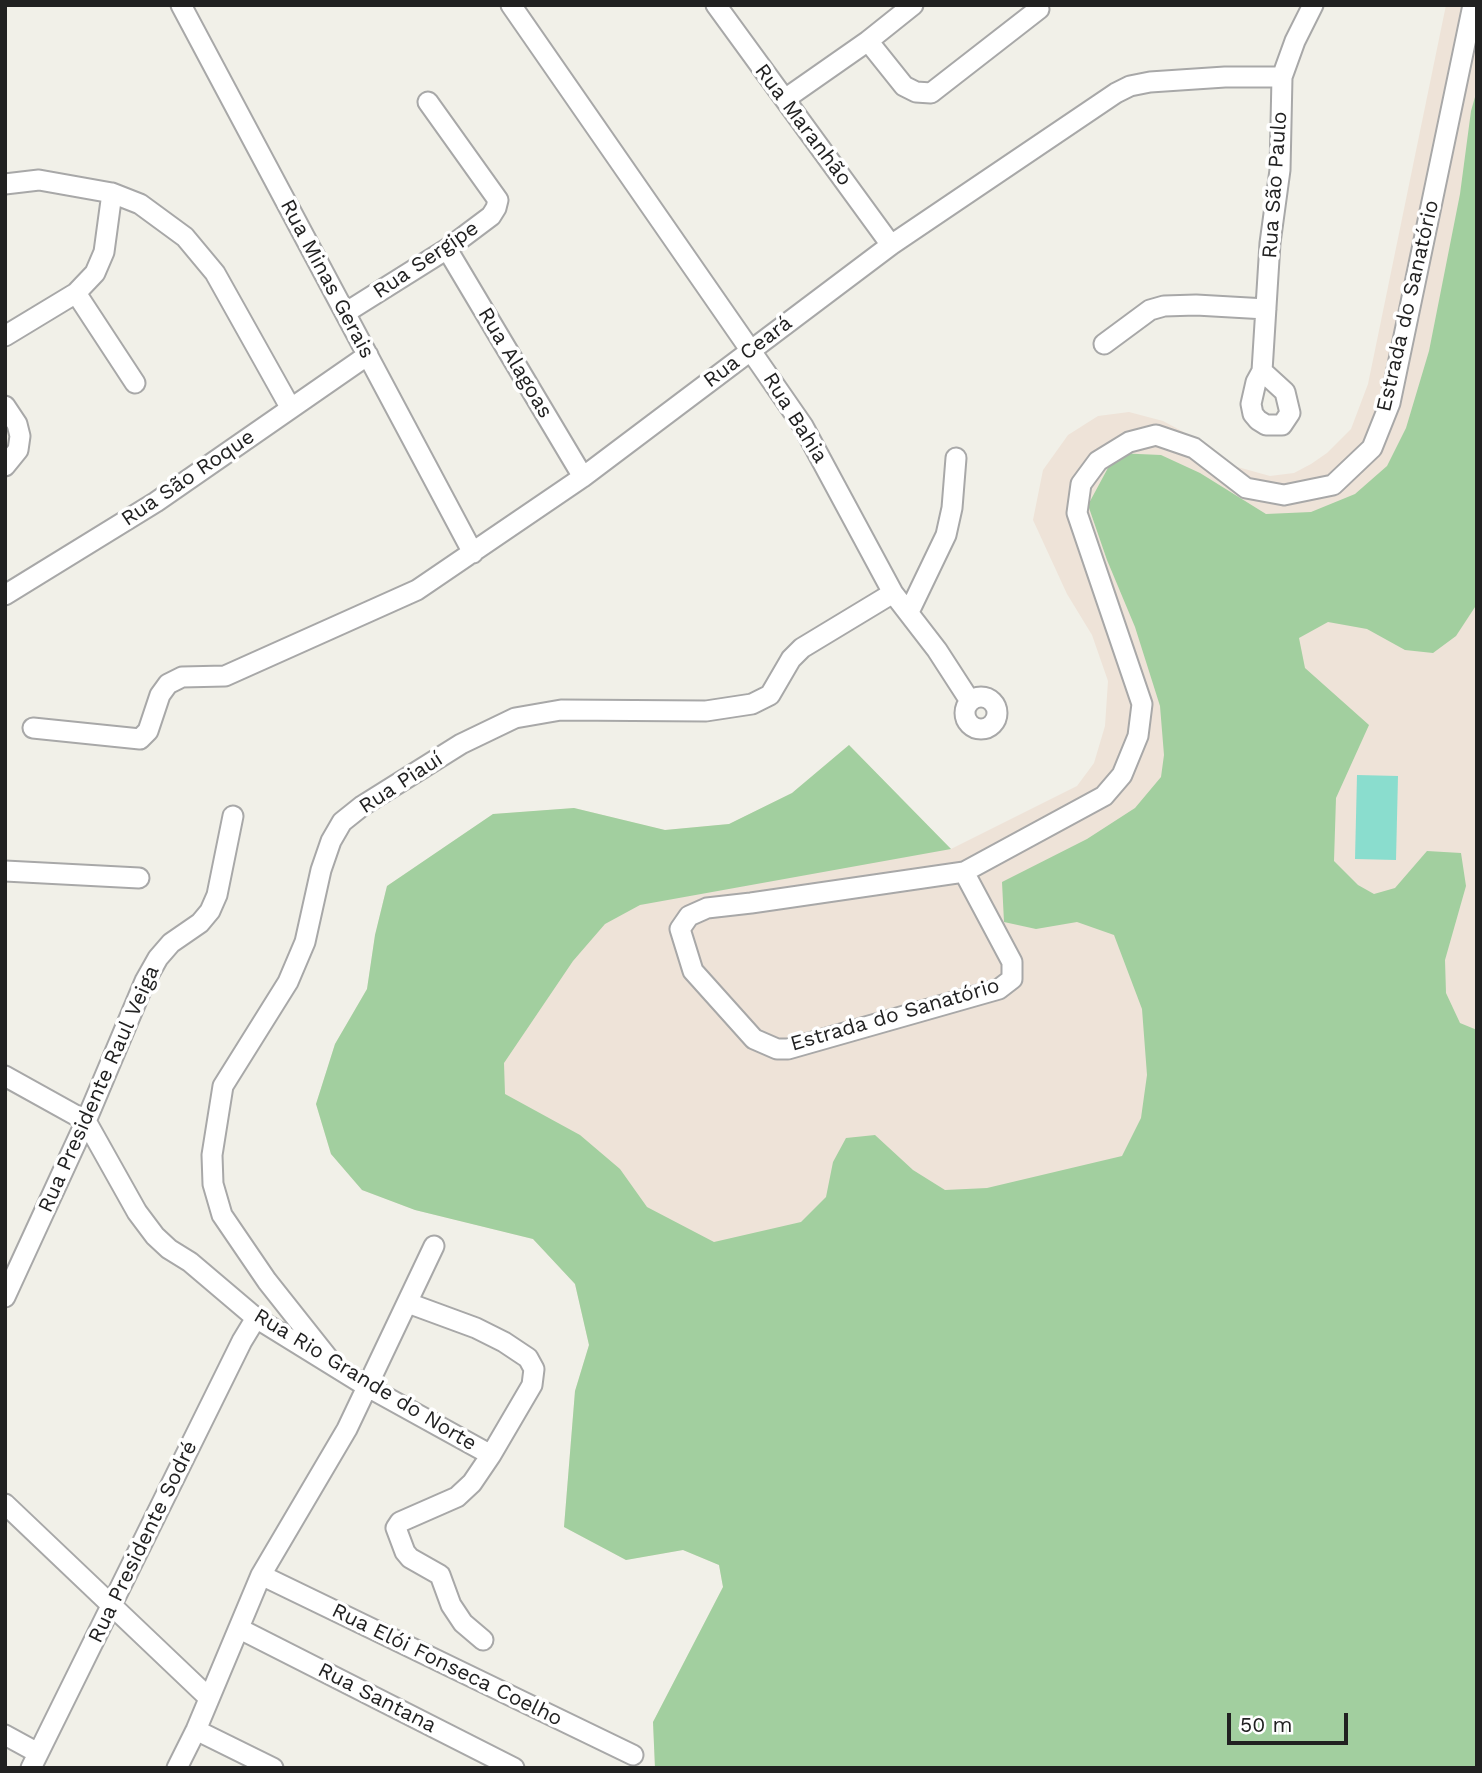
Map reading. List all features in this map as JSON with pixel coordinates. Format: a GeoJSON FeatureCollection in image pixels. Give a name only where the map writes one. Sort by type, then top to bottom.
{"type":"FeatureCollection","features":[{"type":"Feature","properties":{"kind":"street","name":"Rua Minas Gerais"},"geometry":{"type":"LineString","coordinates":[[181,5],[473,553]]}},
{"type":"Feature","properties":{"kind":"street","name":"Rua Bahia"},"geometry":{"type":"LineString","coordinates":[[511,5],[803,426],[893,593],[937,650],[970,701]]}},
{"type":"Feature","properties":{"kind":"street","name":"Rua Maranhão"},"geometry":{"type":"LineString","coordinates":[[716,5],[891,245]]}},
{"type":"Feature","properties":{"kind":"street"},"geometry":{"type":"LineString","coordinates":[[785,99],[868,41],[913,5]]}},
{"type":"Feature","properties":{"kind":"street","name":"Rua São Paulo"},"geometry":{"type":"LineString","coordinates":[[1262,371],[1270,243],[1280,170],[1282,77],[1295,41],[1313,5]]}},
{"type":"Feature","properties":{"kind":"street","name":"Estrada do Sanatório"},"geometry":{"type":"LineString","coordinates":[[964,872],[1012,962],[1013,979],[999,989],[789,1049],[776,1049],[754,1039],[693,971],[680,929],[689,916],[706,908],[964,872],[1104,796],[1122,775],[1138,736],[1142,704],[1077,513],[1082,484],[1098,461],[1129,442],[1156,435],[1194,448],[1246,488],[1284,495],[1333,485],[1372,448],[1390,403],[1473,5]]}},
{"type":"Feature","properties":{"kind":"street"},"geometry":{"type":"LineString","coordinates":[[868,41],[904,86],[916,92],[931,93],[1039,9]]}},
{"type":"Feature","properties":{"kind":"street","name":"Rua Ceará"},"geometry":{"type":"LineString","coordinates":[[33,728],[140,738],[148,731],[160,695],[168,684],[182,677],[225,676],[417,590],[583,477],[891,245],[1130,86],[1150,82],[1226,77],[1282,77]]}},
{"type":"Feature","properties":{"kind":"street","name":"Rua Sergipe"},"geometry":{"type":"LineString","coordinates":[[345,313],[447,249],[491,216],[498,200],[428,102]]}},
{"type":"Feature","properties":{"kind":"street"},"geometry":{"type":"LineString","coordinates":[[5,184],[38,180],[112,193],[140,204],[185,237],[215,273],[290,407]]}},
{"type":"Feature","properties":{"kind":"street"},"geometry":{"type":"LineString","coordinates":[[5,336],[76,293],[95,273],[104,252],[112,193]]}},
{"type":"Feature","properties":{"kind":"street","name":"Rua Alagoas"},"geometry":{"type":"LineString","coordinates":[[447,249],[583,477]]}},
{"type":"Feature","properties":{"kind":"street"},"geometry":{"type":"LineString","coordinates":[[76,293],[135,383]]}},
{"type":"Feature","properties":{"kind":"street"},"geometry":{"type":"LineString","coordinates":[[1104,344],[1150,310],[1164,306],[1266,309]]}},
{"type":"Feature","properties":{"kind":"street","name":"Rua São Roque"},"geometry":{"type":"LineString","coordinates":[[5,595],[156,502],[368,355]]}},
{"type":"Feature","properties":{"kind":"street"},"geometry":{"type":"LineString","coordinates":[[5,406],[17,424],[20,436],[18,450],[5,466]]}},
{"type":"Feature","properties":{"kind":"street"},"geometry":{"type":"LineString","coordinates":[[909,612],[946,536],[952,508],[956,458]]}},
{"type":"Feature","properties":{"kind":"street","name":"Rua Piauí"},"geometry":{"type":"LineString","coordinates":[[332,1363],[267,1281],[222,1215],[214,1184],[212,1155],[223,1086],[288,982],[305,942],[327,850],[342,822],[362,806],[461,744],[515,718],[561,710],[706,711],[752,704],[770,695],[791,659],[802,648],[893,593]]}},
{"type":"Feature","properties":{"kind":"street","name":"Rua Presidente Raul Veiga"},"geometry":{"type":"LineString","coordinates":[[5,1297],[86,1121],[145,981],[158,958],[171,943],[200,923],[210,911],[217,895],[233,816]]}},
{"type":"Feature","properties":{"kind":"street"},"geometry":{"type":"LineString","coordinates":[[5,871],[139,878]]}},
{"type":"Feature","properties":{"kind":"street"},"geometry":{"type":"LineString","coordinates":[[5,1076],[86,1121]]}},
{"type":"Feature","properties":{"kind":"street","name":"Rua Rio Grande do Norte"},"geometry":{"type":"LineString","coordinates":[[86,1121],[137,1212],[155,1236],[256,1318],[366,1386],[491,1455]]}},
{"type":"Feature","properties":{"kind":"street"},"geometry":{"type":"LineString","coordinates":[[177,1768],[197,1730],[261,1575],[347,1429],[435,1246]]}},
{"type":"Feature","properties":{"kind":"street"},"geometry":{"type":"LineString","coordinates":[[408,1303],[476,1328],[504,1342],[528,1358],[534,1369],[532,1385],[472,1483],[457,1497],[400,1522],[396,1528],[405,1552],[440,1575],[451,1605],[463,1623],[483,1640]]}},
{"type":"Feature","properties":{"kind":"street","name":"Rua Presidente Sodré"},"geometry":{"type":"LineString","coordinates":[[34,1760],[242,1341],[256,1318]]}},
{"type":"Feature","properties":{"kind":"street"},"geometry":{"type":"LineString","coordinates":[[5,1504],[209,1698]]}},
{"type":"Feature","properties":{"kind":"street","name":"Rua Elói Fonseca Coelho"},"geometry":{"type":"LineString","coordinates":[[261,1575],[633,1755]]}},
{"type":"Feature","properties":{"kind":"street","name":"Rua Santana"},"geometry":{"type":"LineString","coordinates":[[240,1629],[514,1768]]}},
{"type":"Feature","properties":{"kind":"street"},"geometry":{"type":"LineString","coordinates":[[197,1730],[273,1768]]}},
{"type":"Feature","properties":{"kind":"street"},"geometry":{"type":"LineString","coordinates":[[5,1735],[34,1760]]}},
{"type":"Feature","properties":{"kind":"shaded area"},"geometry":{"type":"Polygon","coordinates":[[[1446,5],[1477,5],[1477,1768],[655,1768],[653,1722],[723,1587],[719,1565],[683,1550],[626,1560],[564,1527],[575,1391],[589,1345],[575,1284],[533,1239],[415,1210],[362,1190],[331,1154],[316,1104],[335,1044],[367,989],[375,935],[387,886],[493,814],[574,808],[665,830],[729,824],[792,793],[849,745],[951,849],[1077,786],[1094,763],[1105,726],[1108,681],[1092,635],[1067,594],[1033,520],[1043,470],[1068,435],[1098,416],[1129,412],[1163,421],[1195,438],[1234,466],[1270,476],[1294,473],[1311,464],[1327,453],[1351,429],[1368,384],[1446,5]]]}},
{"type":"Feature","properties":{"kind":"shaded area"},"geometry":{"type":"Polygon","coordinates":[[[1357,775],[1398,776],[1396,860],[1355,859],[1357,775]]]}},
{"type":"Feature","properties":{"kind":"green space"},"geometry":{"type":"Polygon","coordinates":[[[1477,90],[1477,604],[1456,636],[1433,653],[1405,650],[1367,629],[1328,622],[1299,638],[1305,668],[1369,725],[1336,798],[1334,861],[1358,885],[1374,894],[1395,888],[1427,851],[1461,853],[1466,886],[1445,960],[1446,993],[1460,1023],[1477,1030],[1477,1768],[655,1768],[653,1722],[723,1587],[719,1565],[683,1550],[626,1560],[564,1527],[575,1391],[589,1345],[575,1284],[533,1239],[415,1210],[362,1190],[331,1154],[316,1104],[335,1044],[367,989],[375,935],[387,886],[493,814],[574,808],[665,830],[729,824],[792,793],[849,745],[951,849],[640,905],[605,924],[573,961],[504,1063],[505,1094],[580,1135],[620,1169],[647,1207],[714,1242],[801,1222],[826,1197],[833,1162],[846,1138],[875,1135],[913,1170],[945,1190],[987,1188],[1122,1156],[1141,1118],[1147,1075],[1142,1009],[1114,935],[1077,922],[1036,929],[1004,922],[1002,882],[1087,839],[1135,808],[1161,777],[1164,755],[1160,706],[1135,627],[1088,505],[1116,453],[1161,455],[1200,473],[1266,514],[1311,512],[1355,494],[1387,466],[1406,428],[1429,351],[1460,194],[1471,111],[1477,90]]]}}]}
